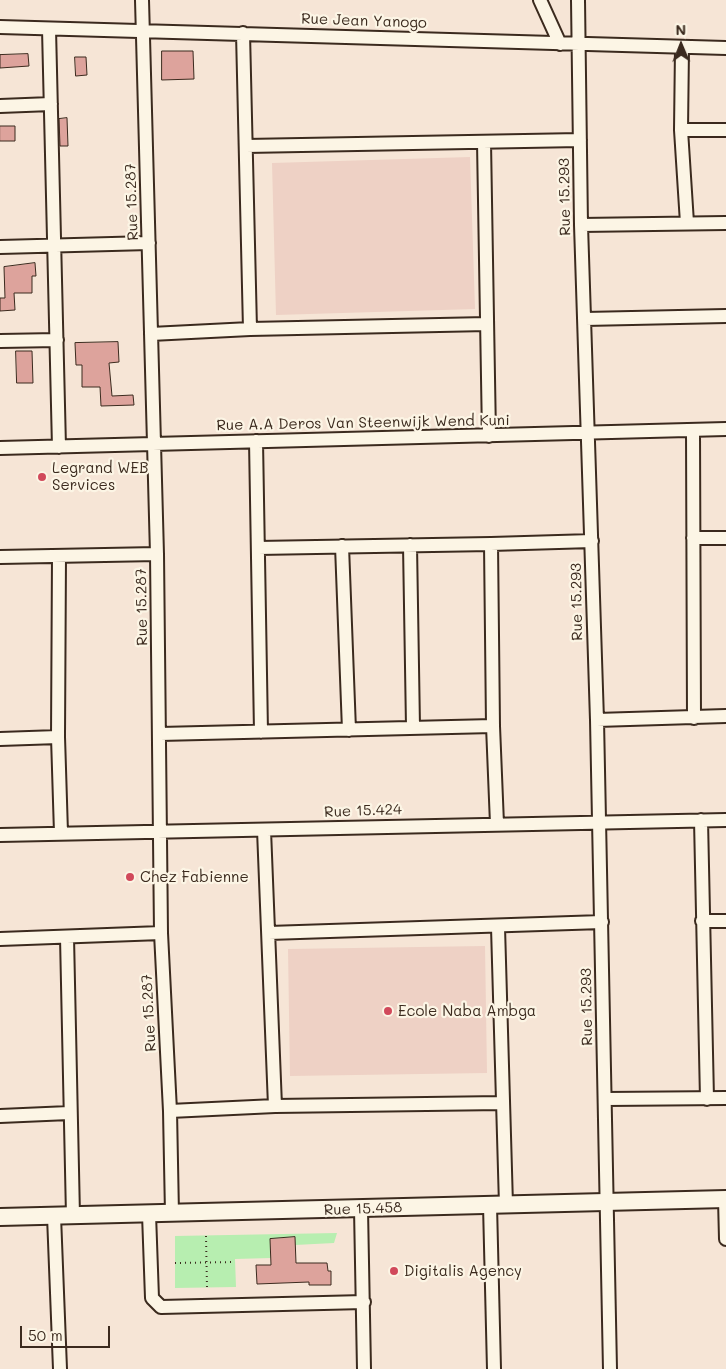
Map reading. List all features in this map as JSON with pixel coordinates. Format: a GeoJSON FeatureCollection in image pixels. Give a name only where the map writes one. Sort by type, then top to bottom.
{"type":"FeatureCollection","features":[{"type":"Feature","properties":{"kind":"main road","name":"Rue 15.458"},"geometry":{"type":"LineString","coordinates":[[0,1217],[726,1199]]}},
{"type":"Feature","properties":{"kind":"street","name":"Rue 15.287"},"geometry":{"type":"LineString","coordinates":[[142,0],[157,554],[161,933],[170,1111],[172,1214]]}},
{"type":"Feature","properties":{"kind":"street"},"geometry":{"type":"LineString","coordinates":[[540,0],[560,44]]}},
{"type":"Feature","properties":{"kind":"street","name":"Rue 15.293"},"geometry":{"type":"LineString","coordinates":[[578,0],[581,225],[589,433],[602,922],[610,1369]]}},
{"type":"Feature","properties":{"kind":"street","name":"Rue Jean Yanogo"},"geometry":{"type":"LineString","coordinates":[[0,27],[726,48]]}},
{"type":"Feature","properties":{"kind":"street"},"geometry":{"type":"LineString","coordinates":[[49,29],[59,446]]}},
{"type":"Feature","properties":{"kind":"street"},"geometry":{"type":"LineString","coordinates":[[244,33],[250,329]]}},
{"type":"Feature","properties":{"kind":"street"},"geometry":{"type":"LineString","coordinates":[[682,48],[681,130],[687,223]]}},
{"type":"Feature","properties":{"kind":"street"},"geometry":{"type":"LineString","coordinates":[[0,106],[51,104]]}},
{"type":"Feature","properties":{"kind":"street"},"geometry":{"type":"LineString","coordinates":[[681,130],[726,130]]}},
{"type":"Feature","properties":{"kind":"street"},"geometry":{"type":"LineString","coordinates":[[246,146],[580,140]]}},
{"type":"Feature","properties":{"kind":"street"},"geometry":{"type":"LineString","coordinates":[[484,142],[489,436]]}},
{"type":"Feature","properties":{"kind":"street"},"geometry":{"type":"LineString","coordinates":[[581,225],[726,222]]}},
{"type":"Feature","properties":{"kind":"street"},"geometry":{"type":"LineString","coordinates":[[0,247],[149,243]]}},
{"type":"Feature","properties":{"kind":"street"},"geometry":{"type":"LineString","coordinates":[[585,319],[726,316]]}},
{"type":"Feature","properties":{"kind":"street"},"geometry":{"type":"LineString","coordinates":[[151,334],[250,329],[487,324]]}},
{"type":"Feature","properties":{"kind":"street"},"geometry":{"type":"LineString","coordinates":[[0,341],[57,340]]}},
{"type":"Feature","properties":{"kind":"street","name":"Rue A.A Deros Van Steenwijk Wend Kuni"},"geometry":{"type":"LineString","coordinates":[[0,448],[726,429]]}},
{"type":"Feature","properties":{"kind":"street"},"geometry":{"type":"LineString","coordinates":[[693,430],[694,718]]}},
{"type":"Feature","properties":{"kind":"street"},"geometry":{"type":"LineString","coordinates":[[256,441],[261,732]]}},
{"type":"Feature","properties":{"kind":"street"},"geometry":{"type":"LineString","coordinates":[[694,538],[726,538]]}},
{"type":"Feature","properties":{"kind":"street"},"geometry":{"type":"LineString","coordinates":[[258,548],[491,544],[592,540]]}},
{"type":"Feature","properties":{"kind":"street"},"geometry":{"type":"LineString","coordinates":[[491,544],[493,726],[497,824]]}},
{"type":"Feature","properties":{"kind":"street"},"geometry":{"type":"LineString","coordinates":[[410,545],[413,727]]}},
{"type":"Feature","properties":{"kind":"street"},"geometry":{"type":"LineString","coordinates":[[342,546],[349,730]]}},
{"type":"Feature","properties":{"kind":"street"},"geometry":{"type":"LineString","coordinates":[[0,557],[157,554]]}},
{"type":"Feature","properties":{"kind":"street"},"geometry":{"type":"LineString","coordinates":[[59,556],[58,737],[62,833]]}},
{"type":"Feature","properties":{"kind":"street"},"geometry":{"type":"LineString","coordinates":[[597,720],[726,716]]}},
{"type":"Feature","properties":{"kind":"street"},"geometry":{"type":"LineString","coordinates":[[160,734],[493,726]]}},
{"type":"Feature","properties":{"kind":"street"},"geometry":{"type":"LineString","coordinates":[[0,739],[58,737]]}},
{"type":"Feature","properties":{"kind":"street"},"geometry":{"type":"LineString","coordinates":[[701,820],[707,1098]]}},
{"type":"Feature","properties":{"kind":"street","name":"Rue 15.424"},"geometry":{"type":"LineString","coordinates":[[0,835],[726,820]]}},
{"type":"Feature","properties":{"kind":"street"},"geometry":{"type":"LineString","coordinates":[[264,830],[275,1106]]}},
{"type":"Feature","properties":{"kind":"street"},"geometry":{"type":"LineString","coordinates":[[702,921],[726,921]]}},
{"type":"Feature","properties":{"kind":"street"},"geometry":{"type":"LineString","coordinates":[[269,933],[498,927],[602,922]]}},
{"type":"Feature","properties":{"kind":"street"},"geometry":{"type":"LineString","coordinates":[[494,1369],[502,1103],[498,927]]}},
{"type":"Feature","properties":{"kind":"street"},"geometry":{"type":"LineString","coordinates":[[0,938],[161,933]]}},
{"type":"Feature","properties":{"kind":"street"},"geometry":{"type":"LineString","coordinates":[[67,937],[69,1113],[73,1216]]}},
{"type":"Feature","properties":{"kind":"street"},"geometry":{"type":"LineString","coordinates":[[606,1099],[726,1098]]}},
{"type":"Feature","properties":{"kind":"street"},"geometry":{"type":"LineString","coordinates":[[170,1111],[275,1106],[502,1103]]}},
{"type":"Feature","properties":{"kind":"street"},"geometry":{"type":"LineString","coordinates":[[0,1116],[69,1113]]}},
{"type":"Feature","properties":{"kind":"street"},"geometry":{"type":"LineString","coordinates":[[726,1199],[726,1239]]}},
{"type":"Feature","properties":{"kind":"street"},"geometry":{"type":"LineString","coordinates":[[361,1209],[364,1369]]}},
{"type":"Feature","properties":{"kind":"street"},"geometry":{"type":"LineString","coordinates":[[149,1214],[152,1298],[156,1304],[168,1309],[306,1301],[364,1302]]}},
{"type":"Feature","properties":{"kind":"street"},"geometry":{"type":"LineString","coordinates":[[54,1216],[60,1369]]}},
{"type":"Feature","properties":{"kind":"path"},"geometry":{"type":"LineString","coordinates":[[206,1236],[207,1288]]}},
{"type":"Feature","properties":{"kind":"path"},"geometry":{"type":"LineString","coordinates":[[175,1263],[235,1262]]}},
{"type":"Feature","properties":{"kind":"shaded area"},"geometry":{"type":"Polygon","coordinates":[[[470,157],[475,309],[276,315],[272,163],[470,157]]]}},
{"type":"Feature","properties":{"kind":"shaded area","name":"Ecole Naba Ambga"},"geometry":{"type":"Polygon","coordinates":[[[485,946],[487,1073],[290,1076],[288,949],[485,946]]]}},
{"type":"Feature","properties":{"kind":"green space"},"geometry":{"type":"Polygon","coordinates":[[[337,1233],[334,1243],[295,1245],[295,1237],[270,1239],[271,1258],[235,1259],[236,1287],[175,1288],[175,1236],[337,1233]]]}},
{"type":"Feature","properties":{"kind":"building"},"geometry":{"type":"Polygon","coordinates":[[[162,51],[193,51],[194,79],[162,80],[162,51]]]}},
{"type":"Feature","properties":{"kind":"building"},"geometry":{"type":"Polygon","coordinates":[[[28,54],[29,66],[0,68],[0,55],[28,54]]]}},
{"type":"Feature","properties":{"kind":"building"},"geometry":{"type":"Polygon","coordinates":[[[75,57],[86,57],[87,75],[76,76],[75,57]]]}},
{"type":"Feature","properties":{"kind":"building"},"geometry":{"type":"Polygon","coordinates":[[[67,118],[68,146],[60,146],[59,119],[67,118]]]}},
{"type":"Feature","properties":{"kind":"building"},"geometry":{"type":"Polygon","coordinates":[[[0,126],[15,126],[15,141],[0,141],[0,126]]]}},
{"type":"Feature","properties":{"kind":"building"},"geometry":{"type":"Polygon","coordinates":[[[35,263],[36,276],[32,276],[32,293],[14,293],[15,310],[0,311],[0,298],[5,298],[4,267],[35,263]]]}},
{"type":"Feature","properties":{"kind":"building"},"geometry":{"type":"Polygon","coordinates":[[[118,342],[119,362],[109,363],[112,396],[133,395],[134,405],[101,406],[100,387],[82,387],[82,365],[76,365],[75,343],[118,342]]]}},
{"type":"Feature","properties":{"kind":"building"},"geometry":{"type":"Polygon","coordinates":[[[16,351],[32,351],[33,383],[17,383],[16,351]]]}},
{"type":"Feature","properties":{"kind":"building"},"geometry":{"type":"Polygon","coordinates":[[[295,1237],[296,1263],[327,1263],[328,1271],[331,1271],[331,1285],[309,1285],[309,1282],[257,1284],[256,1265],[271,1265],[270,1239],[295,1237]]]}},
{"type":"Feature","properties":{"kind":"place","name":"Legrand WEB Services"},"geometry":{"type":"Point","coordinates":[42,477]}},
{"type":"Feature","properties":{"kind":"place","name":"Chez Fabienne"},"geometry":{"type":"Point","coordinates":[130,877]}},
{"type":"Feature","properties":{"kind":"place","name":"Ecole Naba Ambga"},"geometry":{"type":"Point","coordinates":[388,1011]}},
{"type":"Feature","properties":{"kind":"place","name":"Digitalis Agency"},"geometry":{"type":"Point","coordinates":[394,1271]}}]}
